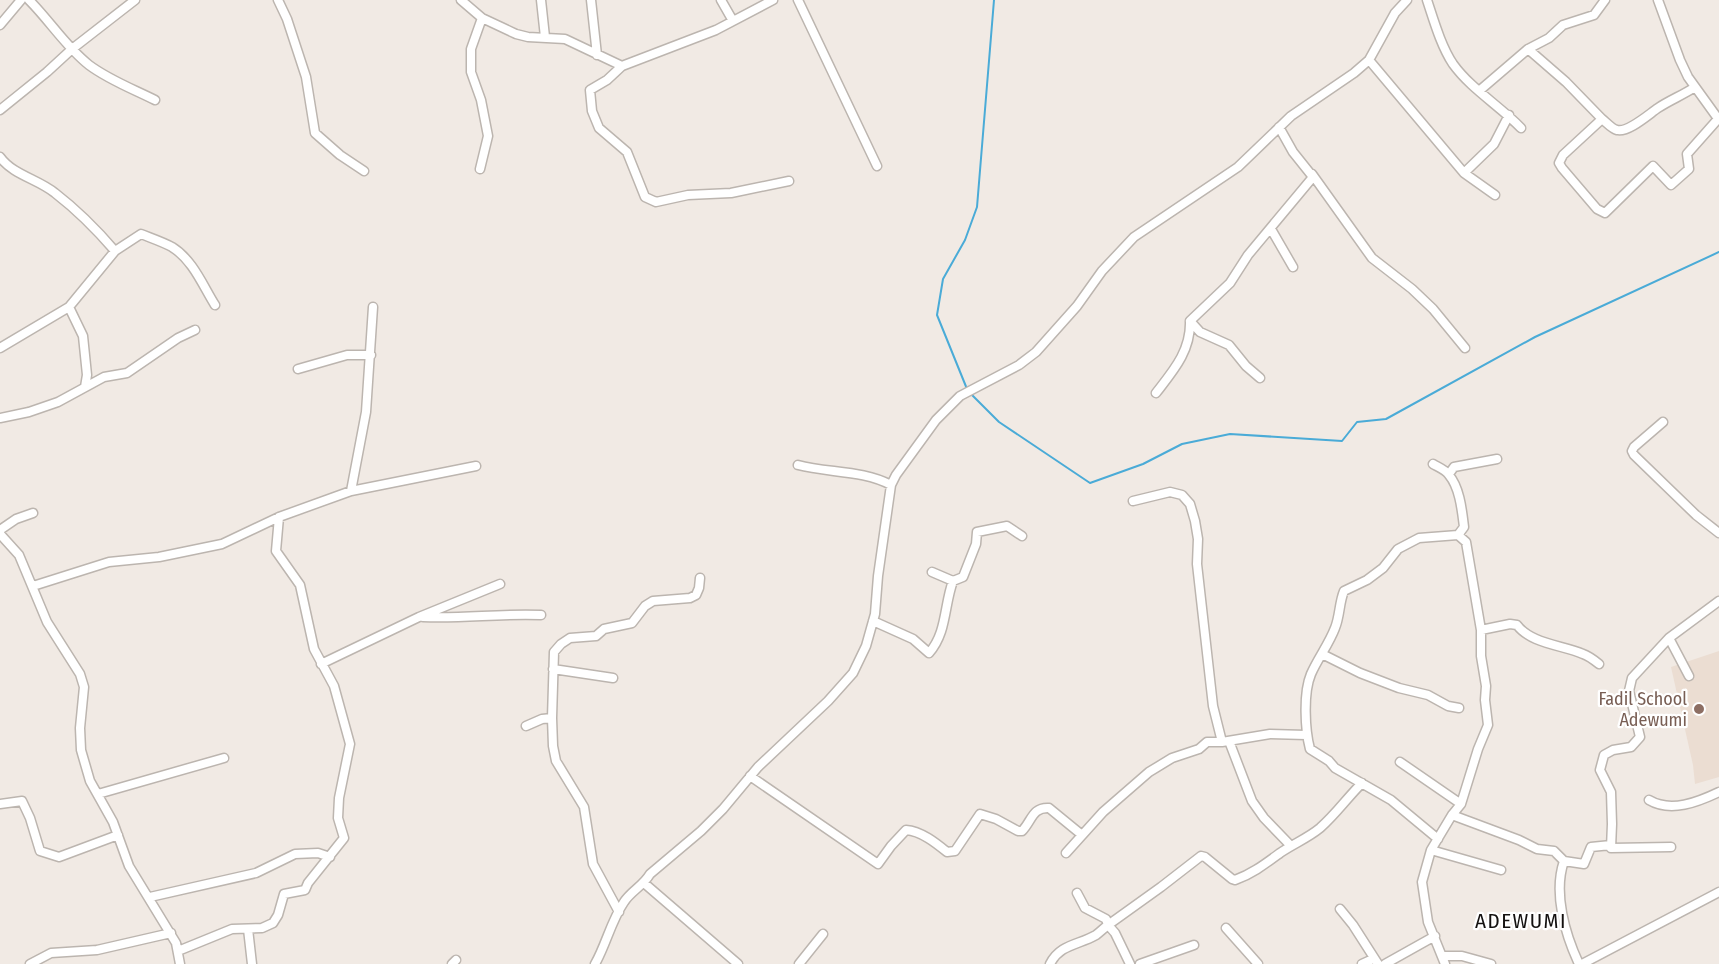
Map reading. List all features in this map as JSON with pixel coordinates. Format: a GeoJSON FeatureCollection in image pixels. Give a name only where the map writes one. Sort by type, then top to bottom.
{"type":"FeatureCollection","features":[{"type":"Feature","properties":{"kind":"street"},"geometry":{"type":"LineString","coordinates":[[0,25],[21,0]]}},
{"type":"Feature","properties":{"kind":"street"},"geometry":{"type":"LineString","coordinates":[[29,0],[89,65],[113,80],[155,100]]}},
{"type":"Feature","properties":{"kind":"street"},"geometry":{"type":"LineString","coordinates":[[0,110],[72,49],[135,0]]}},
{"type":"Feature","properties":{"kind":"street"},"geometry":{"type":"LineString","coordinates":[[278,0],[287,19],[306,77],[315,133],[340,155],[364,171]]}},
{"type":"Feature","properties":{"kind":"street"},"geometry":{"type":"LineString","coordinates":[[541,0],[545,37]]}},
{"type":"Feature","properties":{"kind":"street"},"geometry":{"type":"LineString","coordinates":[[591,0],[597,55]]}},
{"type":"Feature","properties":{"kind":"street"},"geometry":{"type":"LineString","coordinates":[[721,0],[734,21]]}},
{"type":"Feature","properties":{"kind":"street"},"geometry":{"type":"LineString","coordinates":[[773,0],[716,30],[622,66],[607,80],[590,90],[592,111],[599,128],[627,152],[645,197],[657,202],[688,195],[731,193],[789,181]]}},
{"type":"Feature","properties":{"kind":"street"},"geometry":{"type":"LineString","coordinates":[[798,0],[877,166]]}},
{"type":"Feature","properties":{"kind":"street"},"geometry":{"type":"LineString","coordinates":[[595,964],[623,903],[634,890],[716,816],[769,756],[828,701],[853,673],[866,646],[873,621],[891,485],[896,474],[936,420],[968,391],[1019,365],[1036,352],[1134,237],[1238,167],[1292,116],[1369,60],[1395,13],[1407,0]]}},
{"type":"Feature","properties":{"kind":"street"},"geometry":{"type":"LineString","coordinates":[[1427,0],[1438,33],[1454,64],[1479,91],[1509,115],[1521,128]]}},
{"type":"Feature","properties":{"kind":"street"},"geometry":{"type":"LineString","coordinates":[[1479,91],[1528,49],[1549,38],[1563,25],[1594,15],[1605,0]]}},
{"type":"Feature","properties":{"kind":"street"},"geometry":{"type":"LineString","coordinates":[[1602,119],[1563,155],[1559,163],[1597,209],[1605,213],[1653,166],[1671,185],[1689,169],[1687,154],[1719,120],[1695,87],[1680,60],[1658,0]]}},
{"type":"Feature","properties":{"kind":"street"},"geometry":{"type":"LineString","coordinates":[[463,1],[482,18],[516,34],[565,39],[622,66]]}},
{"type":"Feature","properties":{"kind":"street"},"geometry":{"type":"LineString","coordinates":[[480,169],[488,136],[481,100],[471,72],[471,49],[482,18]]}},
{"type":"Feature","properties":{"kind":"street"},"geometry":{"type":"LineString","coordinates":[[1528,49],[1616,130],[1635,125],[1659,107],[1695,87]]}},
{"type":"Feature","properties":{"kind":"street"},"geometry":{"type":"LineString","coordinates":[[1369,60],[1464,173],[1495,195]]}},
{"type":"Feature","properties":{"kind":"street"},"geometry":{"type":"LineString","coordinates":[[1464,173],[1494,144],[1509,115]]}},
{"type":"Feature","properties":{"kind":"street"},"geometry":{"type":"LineString","coordinates":[[1156,393],[1179,362],[1190,337],[1190,321],[1230,283],[1248,255],[1313,177],[1293,152],[1279,127]]}},
{"type":"Feature","properties":{"kind":"street"},"geometry":{"type":"LineString","coordinates":[[1279,127],[1372,258],[1412,289],[1433,309],[1465,348]]}},
{"type":"Feature","properties":{"kind":"street"},"geometry":{"type":"LineString","coordinates":[[0,157],[17,172],[54,192],[93,226],[116,251]]}},
{"type":"Feature","properties":{"kind":"street"},"geometry":{"type":"LineString","coordinates":[[1271,229],[1293,267]]}},
{"type":"Feature","properties":{"kind":"street"},"geometry":{"type":"LineString","coordinates":[[0,348],[69,307],[116,251],[141,234],[172,247],[183,256],[214,305]]}},
{"type":"Feature","properties":{"kind":"street"},"geometry":{"type":"LineString","coordinates":[[69,307],[83,336],[87,375],[85,387]]}},
{"type":"Feature","properties":{"kind":"street"},"geometry":{"type":"LineString","coordinates":[[351,491],[366,412],[373,307]]}},
{"type":"Feature","properties":{"kind":"street"},"geometry":{"type":"LineString","coordinates":[[1190,321],[1200,332],[1230,345],[1246,366],[1260,378]]}},
{"type":"Feature","properties":{"kind":"street"},"geometry":{"type":"LineString","coordinates":[[0,418],[29,412],[58,402],[104,377],[127,373],[178,338],[195,330]]}},
{"type":"Feature","properties":{"kind":"street"},"geometry":{"type":"LineString","coordinates":[[298,369],[347,355],[370,355]]}},
{"type":"Feature","properties":{"kind":"street"},"geometry":{"type":"LineString","coordinates":[[1663,422],[1634,447],[1632,451],[1634,455],[1696,515],[1719,533]]}},
{"type":"Feature","properties":{"kind":"street"},"geometry":{"type":"LineString","coordinates":[[1449,474],[1454,467],[1497,459]]}},
{"type":"Feature","properties":{"kind":"street"},"geometry":{"type":"LineString","coordinates":[[1433,464],[1449,474],[1454,483],[1464,527],[1458,534],[1419,538],[1398,549],[1383,568],[1367,580],[1346,589],[1342,595],[1338,621],[1307,687],[1306,735],[1310,749],[1329,761],[1335,768],[1391,800],[1438,839]]}},
{"type":"Feature","properties":{"kind":"street"},"geometry":{"type":"LineString","coordinates":[[798,465],[863,476],[891,485]]}},
{"type":"Feature","properties":{"kind":"street"},"geometry":{"type":"LineString","coordinates":[[33,586],[109,562],[159,557],[222,544],[279,517],[351,491],[476,466]]}},
{"type":"Feature","properties":{"kind":"street"},"geometry":{"type":"LineString","coordinates":[[1133,501],[1170,492],[1182,495],[1190,504],[1196,521],[1197,564],[1213,706],[1252,801],[1264,818],[1291,846]]}},
{"type":"Feature","properties":{"kind":"street"},"geometry":{"type":"LineString","coordinates":[[33,513],[16,519],[0,532],[19,555],[47,622],[83,681],[81,750],[90,781],[118,835],[129,866],[171,933],[180,964]]}},
{"type":"Feature","properties":{"kind":"street"},"geometry":{"type":"LineString","coordinates":[[178,951],[232,929],[262,928],[273,923],[278,915],[284,894],[305,890],[308,883],[344,838],[338,818],[338,808],[350,744],[334,686],[314,650],[300,585],[276,551],[279,517]]}},
{"type":"Feature","properties":{"kind":"street"},"geometry":{"type":"LineString","coordinates":[[932,572],[953,581],[963,577],[976,544],[977,532],[1008,526],[1022,536]]}},
{"type":"Feature","properties":{"kind":"street"},"geometry":{"type":"LineString","coordinates":[[1458,534],[1466,542],[1481,630],[1481,657],[1486,686],[1488,725],[1478,748],[1461,804],[1431,850],[1422,882],[1428,922],[1443,960],[1461,956],[1491,964]]}},
{"type":"Feature","properties":{"kind":"street"},"geometry":{"type":"LineString","coordinates":[[619,912],[593,864],[584,807],[554,754],[552,718],[554,652],[570,638],[596,636],[604,629],[632,623],[645,606],[653,601],[690,598],[696,595],[700,578]]}},
{"type":"Feature","properties":{"kind":"street"},"geometry":{"type":"LineString","coordinates":[[873,621],[913,639],[928,653],[936,645],[942,631],[953,581]]}},
{"type":"Feature","properties":{"kind":"street"},"geometry":{"type":"LineString","coordinates":[[321,664],[419,617],[500,584]]}},
{"type":"Feature","properties":{"kind":"street"},"geometry":{"type":"LineString","coordinates":[[1611,848],[1611,792],[1600,770],[1604,755],[1613,750],[1631,747],[1640,736],[1629,691],[1632,678],[1669,638],[1719,602]]}},
{"type":"Feature","properties":{"kind":"street"},"geometry":{"type":"LineString","coordinates":[[419,617],[463,619],[493,615],[541,615]]}},
{"type":"Feature","properties":{"kind":"street"},"geometry":{"type":"LineString","coordinates":[[1481,630],[1510,624],[1517,625],[1521,631],[1535,638],[1584,654],[1599,664]]}},
{"type":"Feature","properties":{"kind":"street"},"geometry":{"type":"LineString","coordinates":[[1669,638],[1689,676]]}},
{"type":"Feature","properties":{"kind":"street"},"geometry":{"type":"LineString","coordinates":[[1322,654],[1353,670],[1399,688],[1428,695],[1448,706],[1458,708]]}},
{"type":"Feature","properties":{"kind":"street"},"geometry":{"type":"LineString","coordinates":[[553,669],[612,678]]}},
{"type":"Feature","properties":{"kind":"street"},"geometry":{"type":"LineString","coordinates":[[526,726],[542,718],[552,718]]}},
{"type":"Feature","properties":{"kind":"street"},"geometry":{"type":"LineString","coordinates":[[1066,853],[1103,812],[1149,772],[1172,758],[1199,749],[1207,742],[1226,742],[1270,734],[1306,735]]}},
{"type":"Feature","properties":{"kind":"street"},"geometry":{"type":"LineString","coordinates":[[98,794],[224,758]]}},
{"type":"Feature","properties":{"kind":"street"},"geometry":{"type":"LineString","coordinates":[[1400,762],[1461,804]]}},
{"type":"Feature","properties":{"kind":"street"},"geometry":{"type":"LineString","coordinates":[[750,776],[878,864],[906,830],[911,830],[934,842],[948,852],[955,851],[980,814],[988,815],[1022,831],[1035,812],[1042,808],[1049,808],[1082,835]]}},
{"type":"Feature","properties":{"kind":"street"},"geometry":{"type":"LineString","coordinates":[[1050,964],[1061,950],[1095,936],[1201,856],[1235,880],[1260,868],[1319,829],[1343,806],[1348,797],[1362,783]]}},
{"type":"Feature","properties":{"kind":"street"},"geometry":{"type":"LineString","coordinates":[[1649,800],[1658,805],[1675,806],[1701,801],[1719,792]]}},
{"type":"Feature","properties":{"kind":"street"},"geometry":{"type":"LineString","coordinates":[[0,804],[22,801],[40,851],[59,857],[118,835]]}},
{"type":"Feature","properties":{"kind":"street"},"geometry":{"type":"LineString","coordinates":[[1452,815],[1537,849],[1554,851],[1564,861],[1584,864],[1591,847],[1611,845],[1611,848],[1671,847]]}},
{"type":"Feature","properties":{"kind":"street"},"geometry":{"type":"LineString","coordinates":[[1431,850],[1501,870]]}},
{"type":"Feature","properties":{"kind":"street"},"geometry":{"type":"LineString","coordinates":[[150,897],[256,873],[295,854],[318,853],[330,857]]}},
{"type":"Feature","properties":{"kind":"street"},"geometry":{"type":"LineString","coordinates":[[1564,861],[1560,876],[1563,918],[1581,964],[1719,892]]}},
{"type":"Feature","properties":{"kind":"street"},"geometry":{"type":"LineString","coordinates":[[644,883],[738,964]]}},
{"type":"Feature","properties":{"kind":"street"},"geometry":{"type":"LineString","coordinates":[[1077,893],[1085,908],[1106,919],[1130,964]]}},
{"type":"Feature","properties":{"kind":"street"},"geometry":{"type":"LineString","coordinates":[[1340,909],[1376,961],[1362,964]]}},
{"type":"Feature","properties":{"kind":"street"},"geometry":{"type":"LineString","coordinates":[[1226,928],[1258,964]]}},
{"type":"Feature","properties":{"kind":"street"},"geometry":{"type":"LineString","coordinates":[[248,929],[252,964]]}},
{"type":"Feature","properties":{"kind":"street"},"geometry":{"type":"LineString","coordinates":[[30,964],[51,953],[97,950],[171,933]]}},
{"type":"Feature","properties":{"kind":"street"},"geometry":{"type":"LineString","coordinates":[[799,964],[824,934]]}},
{"type":"Feature","properties":{"kind":"street"},"geometry":{"type":"LineString","coordinates":[[1385,964],[1435,936]]}},
{"type":"Feature","properties":{"kind":"street"},"geometry":{"type":"LineString","coordinates":[[1140,964],[1194,945]]}},
{"type":"Feature","properties":{"kind":"shaded area","name":"Fadil School Adewumi"},"geometry":{"type":"Polygon","coordinates":[[[1719,651],[1719,777],[1695,784],[1693,765],[1671,667],[1719,651]]]}},
{"type":"Feature","properties":{"kind":"waterway"},"geometry":{"type":"LineString","coordinates":[[967,389],[937,315],[943,279],[965,240],[977,207],[994,0]]}},
{"type":"Feature","properties":{"kind":"waterway"},"geometry":{"type":"LineString","coordinates":[[971,394],[999,422],[1090,483],[1143,464],[1182,444],[1230,434],[1342,441],[1357,422],[1386,419],[1535,337],[1719,252]]}},
{"type":"Feature","properties":{"kind":"place","name":"Fadil School Adewumi"},"geometry":{"type":"Point","coordinates":[1699,709]}},
{"type":"Feature","properties":{"kind":"district","name":"ADEWUMI"},"geometry":{"type":"Point","coordinates":[1521,921]}}]}
